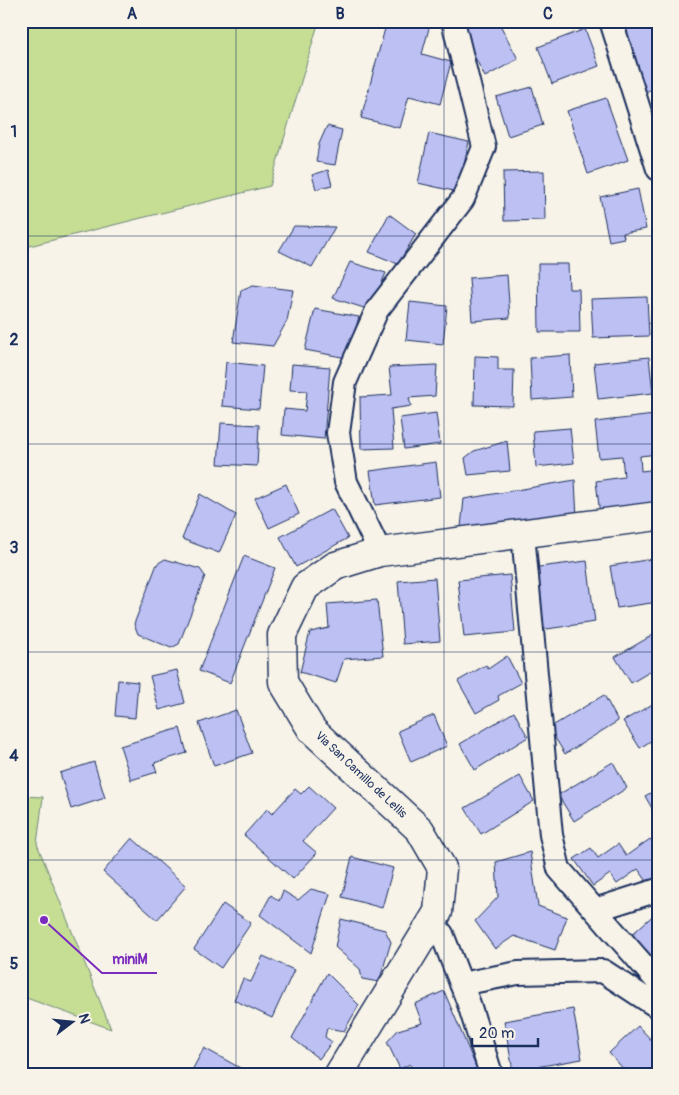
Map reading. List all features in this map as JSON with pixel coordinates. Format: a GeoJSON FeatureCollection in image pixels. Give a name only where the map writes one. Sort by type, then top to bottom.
{"type":"FeatureCollection","features":[{"type":"Feature","properties":{"kind":"street"},"geometry":{"type":"LineString","coordinates":[[380,552],[346,482],[338,434],[345,382],[378,310],[463,198],[484,147],[453,21]]}},
{"type":"Feature","properties":{"kind":"street"},"geometry":{"type":"LineString","coordinates":[[610,21],[658,169]]}},
{"type":"Feature","properties":{"kind":"street","name":"Via San Camillo de Lellis"},"geometry":{"type":"LineString","coordinates":[[339,1074],[438,912],[442,868],[420,830],[312,730],[283,682],[282,636],[305,587],[335,566],[380,552],[658,516]]}},
{"type":"Feature","properties":{"kind":"street"},"geometry":{"type":"LineString","coordinates":[[523,534],[551,835],[559,868],[658,982]]}},
{"type":"Feature","properties":{"kind":"street"},"geometry":{"type":"LineString","coordinates":[[595,910],[658,890]]}},
{"type":"Feature","properties":{"kind":"street"},"geometry":{"type":"LineString","coordinates":[[432,922],[442,934],[491,1074]]}},
{"type":"Feature","properties":{"kind":"street"},"geometry":{"type":"LineString","coordinates":[[461,984],[518,972],[603,971],[658,1007]]}},
{"type":"Feature","properties":{"kind":"green space"},"geometry":{"type":"Polygon","coordinates":[[[21,21],[319,21],[270,186],[21,248],[21,21]]]}},
{"type":"Feature","properties":{"kind":"green space"},"geometry":{"type":"Polygon","coordinates":[[[21,796],[43,797],[37,844],[111,1029],[21,996],[21,796]]]}},
{"type":"Feature","properties":{"kind":"building"},"geometry":{"type":"Polygon","coordinates":[[[387,21],[431,21],[422,54],[451,62],[440,104],[409,96],[400,128],[361,118],[387,21]]]}},
{"type":"Feature","properties":{"kind":"building"},"geometry":{"type":"Polygon","coordinates":[[[463,21],[498,21],[518,59],[485,77],[458,24],[463,21]]]}},
{"type":"Feature","properties":{"kind":"building"},"geometry":{"type":"Polygon","coordinates":[[[645,21],[658,21],[658,87],[640,94],[622,30],[645,21]]]}},
{"type":"Feature","properties":{"kind":"building"},"geometry":{"type":"Polygon","coordinates":[[[585,29],[599,66],[552,84],[538,47],[585,29]]]}},
{"type":"Feature","properties":{"kind":"building"},"geometry":{"type":"Polygon","coordinates":[[[532,87],[543,125],[508,136],[496,97],[532,87]]]}},
{"type":"Feature","properties":{"kind":"building"},"geometry":{"type":"Polygon","coordinates":[[[606,98],[628,160],[588,174],[567,111],[606,98]]]}},
{"type":"Feature","properties":{"kind":"building"},"geometry":{"type":"Polygon","coordinates":[[[658,114],[658,142],[651,116],[658,114]]]}},
{"type":"Feature","properties":{"kind":"building"},"geometry":{"type":"Polygon","coordinates":[[[327,126],[342,130],[335,165],[316,162],[319,144],[327,126]]]}},
{"type":"Feature","properties":{"kind":"building"},"geometry":{"type":"Polygon","coordinates":[[[429,133],[469,142],[458,192],[418,183],[429,133]]]}},
{"type":"Feature","properties":{"kind":"building"},"geometry":{"type":"Polygon","coordinates":[[[328,170],[332,185],[316,189],[312,175],[328,170]]]}},
{"type":"Feature","properties":{"kind":"building"},"geometry":{"type":"Polygon","coordinates":[[[544,171],[545,220],[504,221],[503,172],[544,171]]]}},
{"type":"Feature","properties":{"kind":"building"},"geometry":{"type":"Polygon","coordinates":[[[638,189],[646,229],[623,233],[624,238],[609,241],[600,197],[638,189]]]}},
{"type":"Feature","properties":{"kind":"building"},"geometry":{"type":"Polygon","coordinates":[[[389,214],[416,234],[398,264],[369,252],[389,214]]]}},
{"type":"Feature","properties":{"kind":"building"},"geometry":{"type":"Polygon","coordinates":[[[294,226],[335,227],[312,267],[279,251],[294,226]]]}},
{"type":"Feature","properties":{"kind":"building"},"geometry":{"type":"Polygon","coordinates":[[[350,262],[386,273],[370,310],[333,298],[350,262]]]}},
{"type":"Feature","properties":{"kind":"building"},"geometry":{"type":"Polygon","coordinates":[[[538,264],[568,264],[569,289],[579,289],[580,332],[539,332],[538,264]]]}},
{"type":"Feature","properties":{"kind":"building"},"geometry":{"type":"Polygon","coordinates":[[[507,275],[510,318],[472,321],[469,278],[507,275]]]}},
{"type":"Feature","properties":{"kind":"building"},"geometry":{"type":"Polygon","coordinates":[[[253,285],[293,290],[287,321],[273,346],[233,342],[241,290],[253,285]]]}},
{"type":"Feature","properties":{"kind":"building"},"geometry":{"type":"Polygon","coordinates":[[[647,297],[649,336],[593,338],[591,299],[647,297]]]}},
{"type":"Feature","properties":{"kind":"building"},"geometry":{"type":"Polygon","coordinates":[[[410,302],[447,306],[443,344],[406,340],[410,302]]]}},
{"type":"Feature","properties":{"kind":"building"},"geometry":{"type":"Polygon","coordinates":[[[315,309],[359,317],[347,358],[305,350],[315,309]]]}},
{"type":"Feature","properties":{"kind":"building"},"geometry":{"type":"Polygon","coordinates":[[[570,355],[572,397],[532,400],[530,358],[570,355]]]}},
{"type":"Feature","properties":{"kind":"building"},"geometry":{"type":"Polygon","coordinates":[[[475,356],[498,357],[498,370],[514,370],[513,406],[474,405],[475,356]]]}},
{"type":"Feature","properties":{"kind":"building"},"geometry":{"type":"Polygon","coordinates":[[[649,357],[653,393],[598,399],[594,363],[649,357]]]}},
{"type":"Feature","properties":{"kind":"building"},"geometry":{"type":"Polygon","coordinates":[[[226,362],[263,366],[259,409],[222,406],[226,362]]]}},
{"type":"Feature","properties":{"kind":"building"},"geometry":{"type":"Polygon","coordinates":[[[292,364],[330,367],[324,439],[282,435],[284,409],[305,411],[307,391],[290,390],[292,364]]]}},
{"type":"Feature","properties":{"kind":"building"},"geometry":{"type":"Polygon","coordinates":[[[437,365],[435,396],[409,398],[411,406],[391,409],[394,448],[361,449],[360,397],[392,395],[389,367],[437,365]]]}},
{"type":"Feature","properties":{"kind":"building"},"geometry":{"type":"Polygon","coordinates":[[[436,413],[440,444],[404,449],[400,418],[436,413]]]}},
{"type":"Feature","properties":{"kind":"building"},"geometry":{"type":"Polygon","coordinates":[[[654,415],[658,454],[640,456],[641,471],[658,469],[658,508],[600,515],[596,481],[624,477],[622,456],[599,458],[595,422],[654,415]]]}},
{"type":"Feature","properties":{"kind":"building"},"geometry":{"type":"Polygon","coordinates":[[[221,423],[259,425],[257,466],[218,464],[221,423]]]}},
{"type":"Feature","properties":{"kind":"building"},"geometry":{"type":"Polygon","coordinates":[[[570,428],[574,463],[536,467],[533,431],[570,428]]]}},
{"type":"Feature","properties":{"kind":"building"},"geometry":{"type":"Polygon","coordinates":[[[507,441],[510,471],[468,475],[465,458],[474,451],[507,441]]]}},
{"type":"Feature","properties":{"kind":"building"},"geometry":{"type":"Polygon","coordinates":[[[436,462],[440,497],[375,505],[370,471],[436,462]]]}},
{"type":"Feature","properties":{"kind":"building"},"geometry":{"type":"Polygon","coordinates":[[[575,480],[577,519],[460,536],[464,499],[575,480]]]}},
{"type":"Feature","properties":{"kind":"building"},"geometry":{"type":"Polygon","coordinates":[[[286,484],[299,514],[269,528],[255,498],[286,484]]]}},
{"type":"Feature","properties":{"kind":"building"},"geometry":{"type":"Polygon","coordinates":[[[200,494],[236,515],[219,553],[182,539],[200,494]]]}},
{"type":"Feature","properties":{"kind":"building"},"geometry":{"type":"Polygon","coordinates":[[[332,509],[348,538],[296,567],[280,537],[332,509]]]}},
{"type":"Feature","properties":{"kind":"building"},"geometry":{"type":"Polygon","coordinates":[[[244,556],[275,568],[230,683],[199,671],[244,556]]]}},
{"type":"Feature","properties":{"kind":"building"},"geometry":{"type":"Polygon","coordinates":[[[658,558],[658,602],[617,608],[610,566],[658,558]]]}},
{"type":"Feature","properties":{"kind":"building"},"geometry":{"type":"Polygon","coordinates":[[[165,559],[200,569],[205,576],[179,644],[171,648],[138,634],[134,624],[157,564],[165,559]]]}},
{"type":"Feature","properties":{"kind":"building"},"geometry":{"type":"Polygon","coordinates":[[[587,561],[595,622],[540,630],[531,568],[587,561]]]}},
{"type":"Feature","properties":{"kind":"building"},"geometry":{"type":"Polygon","coordinates":[[[510,575],[515,632],[464,637],[458,580],[510,575]]]}},
{"type":"Feature","properties":{"kind":"building"},"geometry":{"type":"Polygon","coordinates":[[[435,578],[440,641],[403,644],[398,581],[435,578]]]}},
{"type":"Feature","properties":{"kind":"building"},"geometry":{"type":"Polygon","coordinates":[[[377,600],[383,656],[344,659],[336,683],[300,672],[310,632],[329,628],[327,604],[377,600]]]}},
{"type":"Feature","properties":{"kind":"building"},"geometry":{"type":"Polygon","coordinates":[[[658,632],[658,667],[631,683],[615,657],[658,632]]]}},
{"type":"Feature","properties":{"kind":"building"},"geometry":{"type":"Polygon","coordinates":[[[507,656],[521,683],[498,696],[499,700],[476,713],[458,681],[486,665],[488,669],[507,656]]]}},
{"type":"Feature","properties":{"kind":"building"},"geometry":{"type":"Polygon","coordinates":[[[177,670],[185,703],[159,710],[150,676],[177,670]]]}},
{"type":"Feature","properties":{"kind":"building"},"geometry":{"type":"Polygon","coordinates":[[[118,680],[138,682],[135,718],[115,716],[118,680]]]}},
{"type":"Feature","properties":{"kind":"building"},"geometry":{"type":"Polygon","coordinates":[[[604,695],[618,721],[565,754],[549,728],[604,695]]]}},
{"type":"Feature","properties":{"kind":"building"},"geometry":{"type":"Polygon","coordinates":[[[658,701],[658,736],[640,748],[623,721],[658,701]]]}},
{"type":"Feature","properties":{"kind":"building"},"geometry":{"type":"Polygon","coordinates":[[[236,710],[252,753],[214,766],[199,723],[236,710]]]}},
{"type":"Feature","properties":{"kind":"building"},"geometry":{"type":"Polygon","coordinates":[[[514,712],[528,737],[475,770],[460,744],[514,712]]]}},
{"type":"Feature","properties":{"kind":"building"},"geometry":{"type":"Polygon","coordinates":[[[434,715],[447,746],[411,762],[398,731],[434,715]]]}},
{"type":"Feature","properties":{"kind":"building"},"geometry":{"type":"Polygon","coordinates":[[[180,728],[187,753],[154,763],[157,772],[131,780],[120,746],[180,728]]]}},
{"type":"Feature","properties":{"kind":"building"},"geometry":{"type":"Polygon","coordinates":[[[94,762],[105,798],[71,809],[60,773],[94,762]]]}},
{"type":"Feature","properties":{"kind":"building"},"geometry":{"type":"Polygon","coordinates":[[[613,762],[627,788],[574,821],[558,795],[613,762]]]}},
{"type":"Feature","properties":{"kind":"building"},"geometry":{"type":"Polygon","coordinates":[[[520,776],[534,801],[481,834],[465,808],[520,776]]]}},
{"type":"Feature","properties":{"kind":"building"},"geometry":{"type":"Polygon","coordinates":[[[309,786],[333,808],[303,841],[317,853],[293,879],[244,835],[267,809],[272,814],[295,789],[301,794],[309,786]]]}},
{"type":"Feature","properties":{"kind":"building"},"geometry":{"type":"Polygon","coordinates":[[[658,789],[658,819],[645,796],[658,789]]]}},
{"type":"Feature","properties":{"kind":"building"},"geometry":{"type":"Polygon","coordinates":[[[132,838],[186,886],[157,920],[103,872],[132,838]]]}},
{"type":"Feature","properties":{"kind":"building"},"geometry":{"type":"Polygon","coordinates":[[[650,839],[658,847],[658,878],[649,884],[638,869],[617,884],[610,874],[593,886],[574,859],[591,848],[598,858],[618,844],[626,856],[650,839]]]}},
{"type":"Feature","properties":{"kind":"building"},"geometry":{"type":"Polygon","coordinates":[[[530,852],[538,906],[567,917],[555,950],[514,936],[495,949],[475,921],[498,897],[496,862],[530,852]]]}},
{"type":"Feature","properties":{"kind":"building"},"geometry":{"type":"Polygon","coordinates":[[[352,857],[393,868],[382,908],[342,897],[352,857]]]}},
{"type":"Feature","properties":{"kind":"building"},"geometry":{"type":"Polygon","coordinates":[[[311,889],[330,894],[311,953],[260,915],[271,895],[279,901],[283,891],[298,900],[311,889]]]}},
{"type":"Feature","properties":{"kind":"building"},"geometry":{"type":"Polygon","coordinates":[[[223,904],[251,923],[221,968],[194,949],[223,904]]]}},
{"type":"Feature","properties":{"kind":"building"},"geometry":{"type":"Polygon","coordinates":[[[658,911],[658,966],[630,936],[658,911]]]}},
{"type":"Feature","properties":{"kind":"building"},"geometry":{"type":"Polygon","coordinates":[[[341,919],[385,930],[391,942],[379,982],[362,979],[360,969],[335,947],[341,919]]]}},
{"type":"Feature","properties":{"kind":"building"},"geometry":{"type":"Polygon","coordinates":[[[263,956],[294,970],[272,1018],[234,1000],[243,979],[251,982],[263,956]]]}},
{"type":"Feature","properties":{"kind":"building"},"geometry":{"type":"Polygon","coordinates":[[[327,973],[359,1005],[344,1031],[327,1028],[325,1037],[332,1042],[319,1059],[292,1038],[327,973]]]}},
{"type":"Feature","properties":{"kind":"building"},"geometry":{"type":"Polygon","coordinates":[[[444,991],[479,1074],[414,1074],[410,1064],[400,1069],[387,1042],[398,1030],[422,1023],[415,1004],[444,991]]]}},
{"type":"Feature","properties":{"kind":"building"},"geometry":{"type":"Polygon","coordinates":[[[573,1009],[582,1059],[513,1071],[504,1021],[573,1009]]]}},
{"type":"Feature","properties":{"kind":"building"},"geometry":{"type":"Polygon","coordinates":[[[638,1026],[658,1047],[658,1074],[628,1074],[609,1053],[638,1026]]]}},
{"type":"Feature","properties":{"kind":"building"},"geometry":{"type":"Polygon","coordinates":[[[204,1048],[251,1074],[190,1074],[204,1048]]]}},
{"type":"Feature","properties":{"kind":"place","name":"miniM"},"geometry":{"type":"Point","coordinates":[44,920]}}]}
